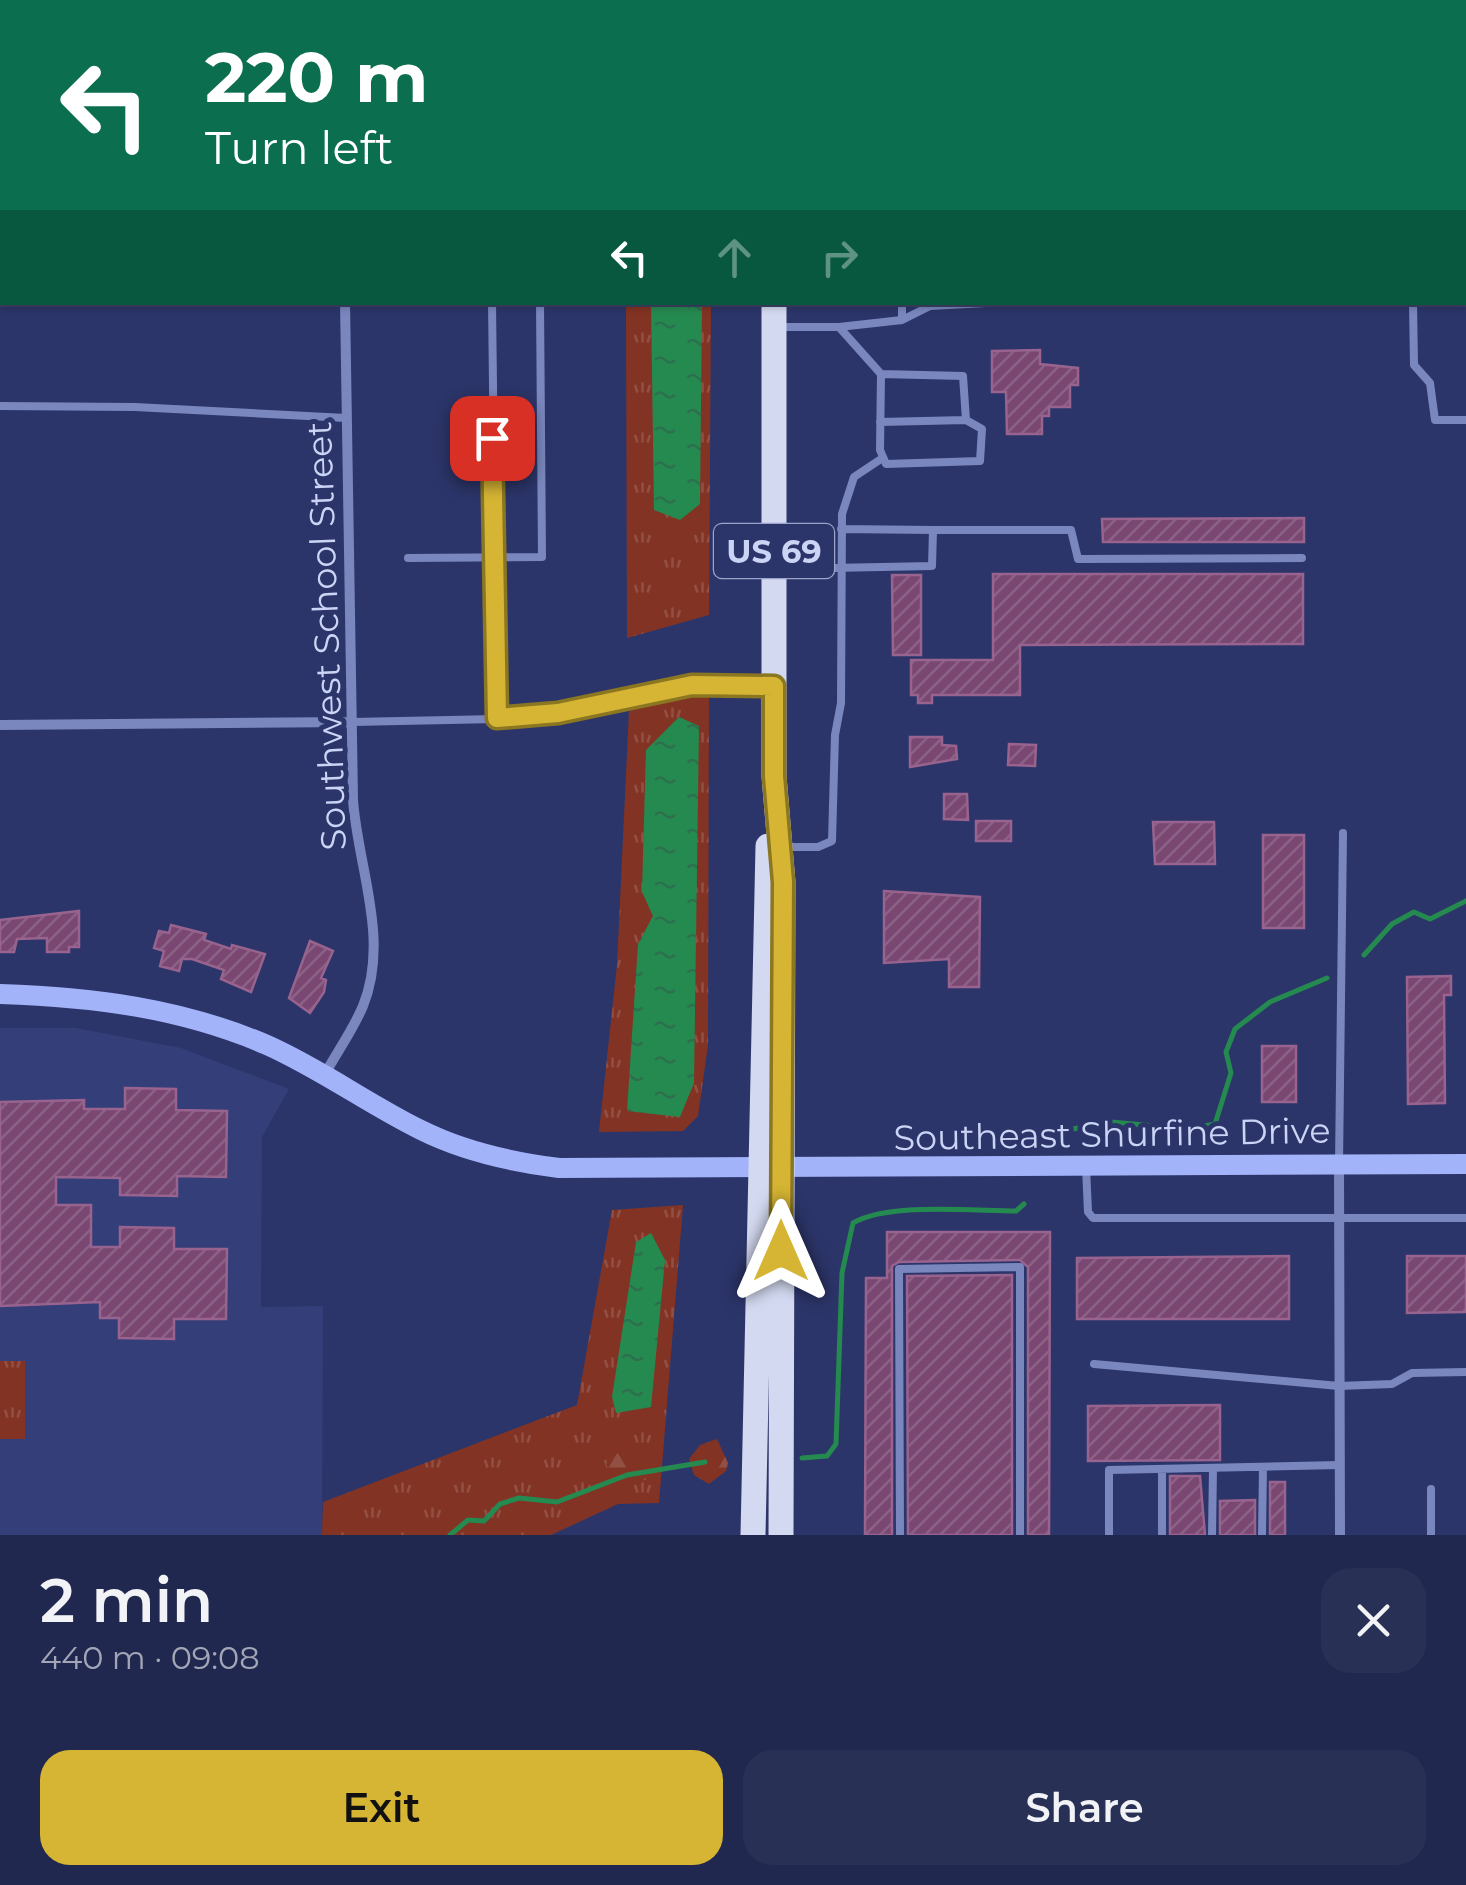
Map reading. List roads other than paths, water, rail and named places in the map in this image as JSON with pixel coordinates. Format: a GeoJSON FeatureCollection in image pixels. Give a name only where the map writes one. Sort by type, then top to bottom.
{"type":"FeatureCollection","features":[{"type":"Feature","properties":{"kind":"main road","name":"US 69"},"geometry":{"type":"LineString","coordinates":[[752,1535],[770,1170],[780,847],[774,776],[774,314]]}},
{"type":"Feature","properties":{"kind":"main road","name":"US 69"},"geometry":{"type":"LineString","coordinates":[[774,776],[764,893],[781,1535]]}},
{"type":"Feature","properties":{"kind":"street","name":"Southwest School Street"},"geometry":{"type":"LineString","coordinates":[[325,1074],[363,1006],[374,964],[372,901],[357,852],[344,305]]}},
{"type":"Feature","properties":{"kind":"street"},"geometry":{"type":"LineString","coordinates":[[497,718],[558,713],[692,685],[774,686]]}},
{"type":"Feature","properties":{"kind":"street"},"geometry":{"type":"LineString","coordinates":[[0,726],[352,722]]}},
{"type":"Feature","properties":{"kind":"street","name":"Southeast Shurfine Drive"},"geometry":{"type":"LineString","coordinates":[[0,994],[75,996],[147,1007],[214,1024],[325,1074],[422,1131],[512,1162],[559,1168],[1466,1164]]}},
{"type":"Feature","properties":{"kind":"street"},"geometry":{"type":"LineString","coordinates":[[1339,1164],[1340,1535]]}},
{"type":"Feature","properties":{"kind":"lane"},"geometry":{"type":"LineString","coordinates":[[352,722],[497,718],[492,305]]}},
{"type":"Feature","properties":{"kind":"lane"},"geometry":{"type":"LineString","coordinates":[[408,558],[542,557],[540,305]]}},
{"type":"Feature","properties":{"kind":"lane"},"geometry":{"type":"LineString","coordinates":[[902,305],[902,320]]}},
{"type":"Feature","properties":{"kind":"lane"},"geometry":{"type":"LineString","coordinates":[[774,314],[839,327],[902,320],[930,306],[949,305]]}},
{"type":"Feature","properties":{"kind":"lane"},"geometry":{"type":"LineString","coordinates":[[1413,305],[1414,364],[1430,383],[1435,420],[1466,420]]}},
{"type":"Feature","properties":{"kind":"lane"},"geometry":{"type":"LineString","coordinates":[[839,327],[881,374],[880,422],[881,459],[886,464],[980,461],[982,430],[966,420],[880,422]]}},
{"type":"Feature","properties":{"kind":"lane"},"geometry":{"type":"LineString","coordinates":[[881,374],[964,376],[966,420]]}},
{"type":"Feature","properties":{"kind":"lane"},"geometry":{"type":"LineString","coordinates":[[0,406],[134,407],[346,418]]}},
{"type":"Feature","properties":{"kind":"lane"},"geometry":{"type":"LineString","coordinates":[[780,847],[818,848],[832,841],[835,735],[841,702],[840,568],[845,493],[854,478],[881,459]]}},
{"type":"Feature","properties":{"kind":"lane"},"geometry":{"type":"LineString","coordinates":[[841,529],[1071,530],[1078,559],[1302,558]]}},
{"type":"Feature","properties":{"kind":"lane"},"geometry":{"type":"LineString","coordinates":[[774,570],[930,568],[933,530]]}},
{"type":"Feature","properties":{"kind":"lane"},"geometry":{"type":"LineString","coordinates":[[1339,1164],[1344,833]]}},
{"type":"Feature","properties":{"kind":"lane"},"geometry":{"type":"LineString","coordinates":[[1086,1167],[1088,1212],[1093,1218],[1466,1218]]}},
{"type":"Feature","properties":{"kind":"lane"},"geometry":{"type":"LineString","coordinates":[[900,1535],[899,1269],[1020,1268],[1020,1535]]}},
{"type":"Feature","properties":{"kind":"lane"},"geometry":{"type":"LineString","coordinates":[[1094,1364],[1339,1386],[1392,1384],[1412,1373],[1466,1372]]}},
{"type":"Feature","properties":{"kind":"lane"},"geometry":{"type":"LineString","coordinates":[[1110,1535],[1109,1470],[1340,1465]]}},
{"type":"Feature","properties":{"kind":"lane"},"geometry":{"type":"LineString","coordinates":[[1262,1535],[1263,1467]]}},
{"type":"Feature","properties":{"kind":"lane"},"geometry":{"type":"LineString","coordinates":[[1212,1468],[1212,1535]]}},
{"type":"Feature","properties":{"kind":"lane"},"geometry":{"type":"LineString","coordinates":[[1162,1469],[1162,1535]]}},
{"type":"Feature","properties":{"kind":"lane"},"geometry":{"type":"LineString","coordinates":[[1431,1488],[1431,1535]]}},
{"type":"Feature","properties":{"kind":"water"},"geometry":{"type":"Polygon","coordinates":[[[651,305],[702,305],[700,504],[680,520],[654,510],[651,305]]]}},
{"type":"Feature","properties":{"kind":"water"},"geometry":{"type":"Polygon","coordinates":[[[679,717],[699,726],[694,1083],[680,1117],[627,1111],[638,944],[653,916],[642,892],[646,750],[679,717]]]}},
{"type":"Feature","properties":{"kind":"water"},"geometry":{"type":"Polygon","coordinates":[[[651,1233],[665,1260],[651,1407],[616,1413],[612,1397],[636,1242],[651,1233]]]}},
{"type":"Feature","properties":{"kind":"waterway"},"geometry":{"type":"LineString","coordinates":[[1364,955],[1392,924],[1414,912],[1430,919],[1466,901]]}},
{"type":"Feature","properties":{"kind":"waterway"},"geometry":{"type":"LineString","coordinates":[[1062,1131],[1111,1122],[1188,1129],[1215,1124],[1231,1073],[1226,1052],[1235,1029],[1270,1002],[1327,978]]}},
{"type":"Feature","properties":{"kind":"waterway"},"geometry":{"type":"LineString","coordinates":[[802,1458],[827,1456],[836,1444],[842,1273],[853,1223],[888,1212],[1016,1211],[1024,1204]]}},
{"type":"Feature","properties":{"kind":"waterway"},"geometry":{"type":"LineString","coordinates":[[450,1535],[468,1520],[484,1521],[500,1504],[519,1498],[557,1502],[627,1475],[705,1462]]}}]}
